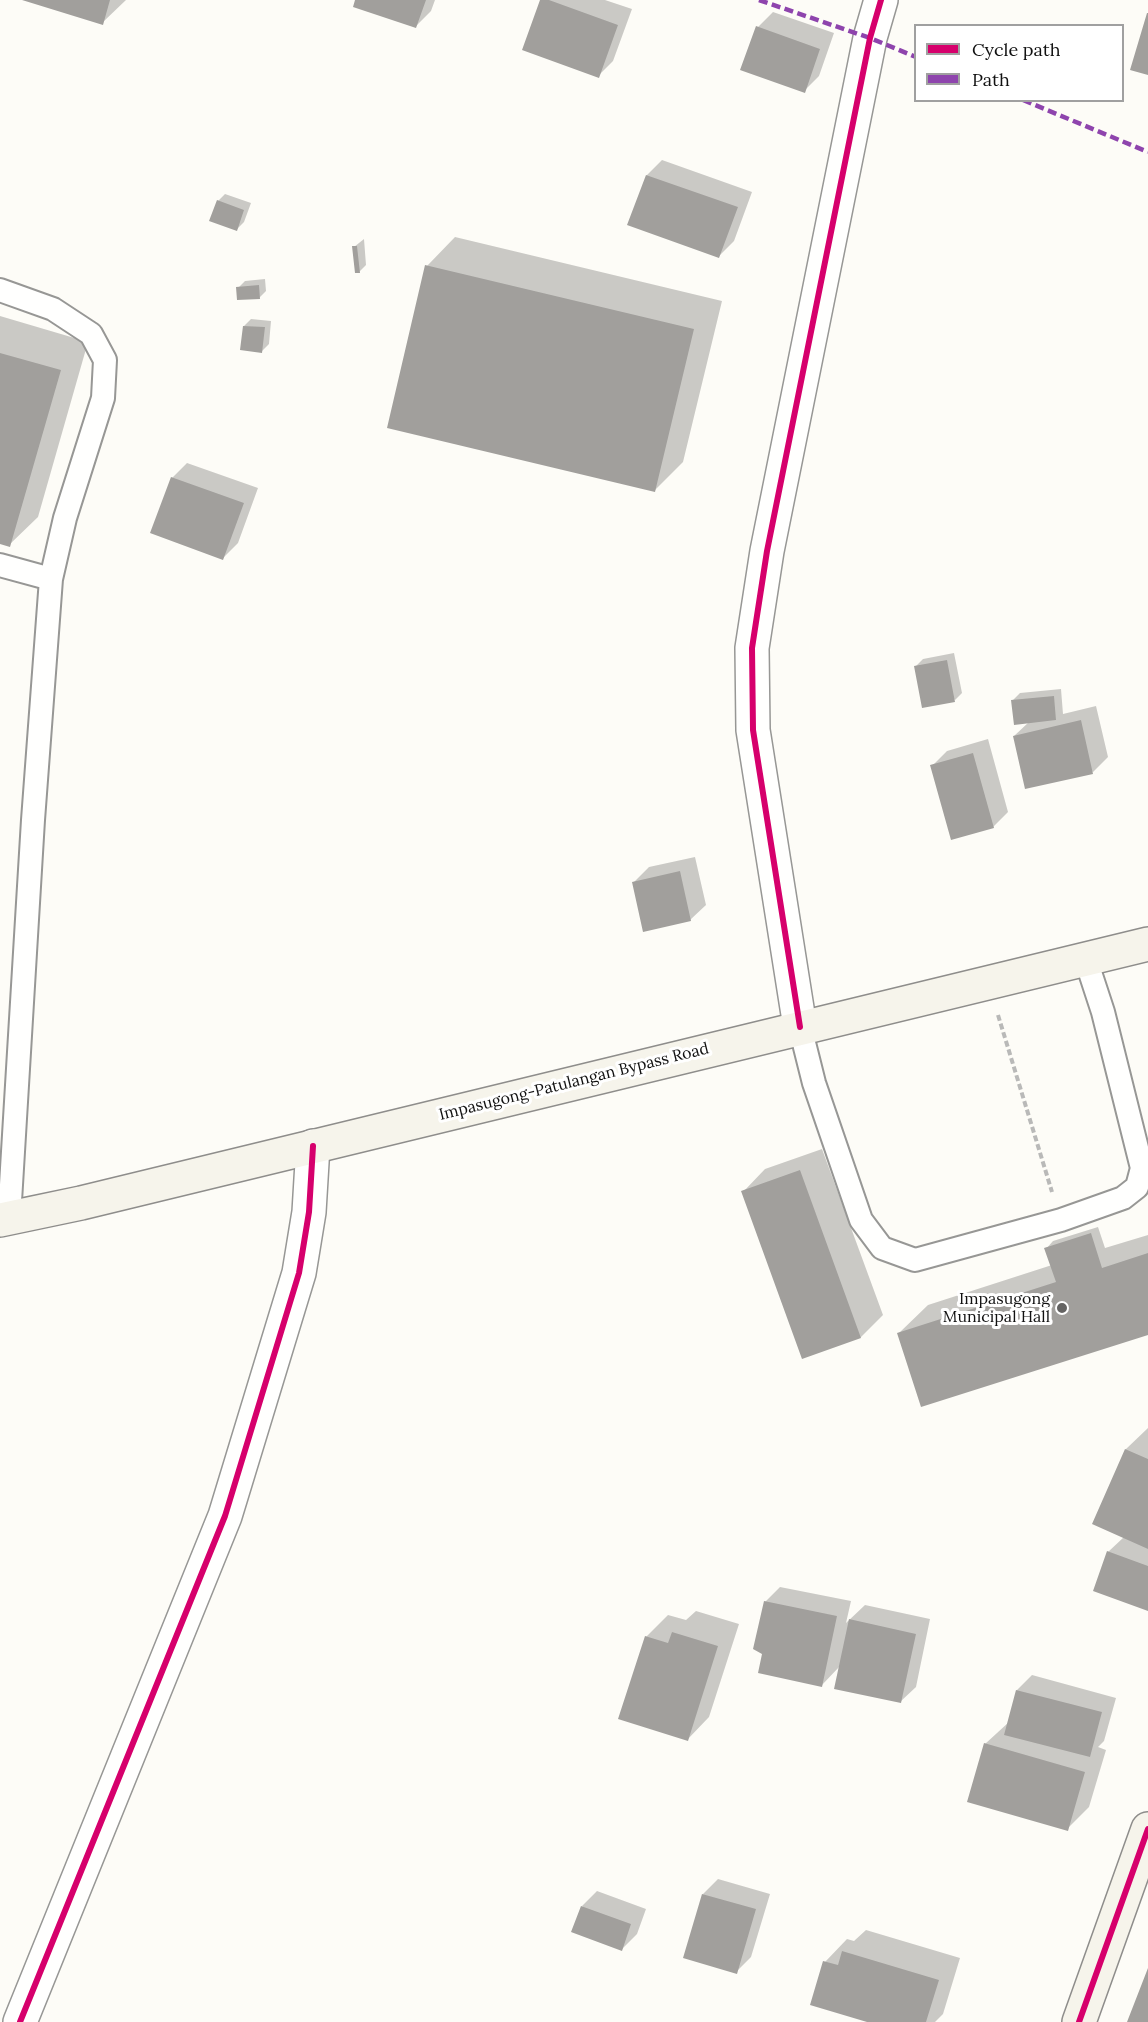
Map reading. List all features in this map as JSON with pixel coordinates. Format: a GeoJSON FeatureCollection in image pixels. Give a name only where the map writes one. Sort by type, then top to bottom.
{"type":"FeatureCollection","features":[{"type":"Feature","properties":{"kind":"main road","name":"Impasugong-Patulangan Bypass Road"},"geometry":{"type":"LineString","coordinates":[[4,1219],[81,1203],[1148,944]]}},
{"type":"Feature","properties":{"kind":"main road"},"geometry":{"type":"LineString","coordinates":[[1079,2022],[1148,1829]]}},
{"type":"Feature","properties":{"kind":"street"},"geometry":{"type":"LineString","coordinates":[[800,1027],[753,730],[752,648],[766,551],[868,50],[881,0]]}},
{"type":"Feature","properties":{"kind":"street"},"geometry":{"type":"LineString","coordinates":[[20,2022],[225,1516],[299,1273],[309,1212],[313,1146]]}},
{"type":"Feature","properties":{"kind":"lane"},"geometry":{"type":"LineString","coordinates":[[0,290],[53,309],[91,334],[105,360],[103,398],[65,518],[51,579],[4,1219]]}},
{"type":"Feature","properties":{"kind":"lane"},"geometry":{"type":"LineString","coordinates":[[0,565],[51,579]]}},
{"type":"Feature","properties":{"kind":"lane"},"geometry":{"type":"LineString","coordinates":[[800,1027],[814,1083],[861,1220],[882,1248],[915,1260],[1061,1220],[1123,1198],[1137,1187],[1142,1168],[1106,1023],[1086,960]]}},
{"type":"Feature","properties":{"kind":"path"},"geometry":{"type":"LineString","coordinates":[[988,983],[1061,1220]]}},
{"type":"Feature","properties":{"kind":"building"},"geometry":{"type":"Polygon","coordinates":[[[22,0],[110,0],[103,25],[22,0]]]}},
{"type":"Feature","properties":{"kind":"building"},"geometry":{"type":"Polygon","coordinates":[[[355,0],[426,0],[416,28],[353,7],[355,0]]]}},
{"type":"Feature","properties":{"kind":"building"},"geometry":{"type":"Polygon","coordinates":[[[540,0],[549,0],[618,25],[599,78],[522,50],[540,0]]]}},
{"type":"Feature","properties":{"kind":"building"},"geometry":{"type":"Polygon","coordinates":[[[1148,13],[1148,75],[1130,70],[1148,13]]]}},
{"type":"Feature","properties":{"kind":"building"},"geometry":{"type":"Polygon","coordinates":[[[756,26],[820,49],[805,93],[740,70],[756,26]]]}},
{"type":"Feature","properties":{"kind":"building"},"geometry":{"type":"Polygon","coordinates":[[[646,175],[738,207],[719,258],[627,225],[646,175]]]}},
{"type":"Feature","properties":{"kind":"building"},"geometry":{"type":"Polygon","coordinates":[[[217,200],[244,210],[237,231],[209,221],[217,200]]]}},
{"type":"Feature","properties":{"kind":"building"},"geometry":{"type":"Polygon","coordinates":[[[352,246],[357,246],[360,273],[355,273],[352,246]]]}},
{"type":"Feature","properties":{"kind":"building"},"geometry":{"type":"Polygon","coordinates":[[[425,265],[694,329],[655,492],[387,428],[425,265]]]}},
{"type":"Feature","properties":{"kind":"building"},"geometry":{"type":"Polygon","coordinates":[[[259,285],[260,299],[237,300],[236,287],[259,285]]]}},
{"type":"Feature","properties":{"kind":"building"},"geometry":{"type":"Polygon","coordinates":[[[243,326],[265,327],[262,353],[240,350],[243,326]]]}},
{"type":"Feature","properties":{"kind":"building"},"geometry":{"type":"Polygon","coordinates":[[[0,353],[61,370],[10,547],[0,544],[0,353]]]}},
{"type":"Feature","properties":{"kind":"building"},"geometry":{"type":"Polygon","coordinates":[[[171,477],[244,503],[223,560],[150,533],[171,477]]]}},
{"type":"Feature","properties":{"kind":"building"},"geometry":{"type":"Polygon","coordinates":[[[947,660],[955,702],[922,708],[914,666],[947,660]]]}},
{"type":"Feature","properties":{"kind":"building"},"geometry":{"type":"Polygon","coordinates":[[[1054,696],[1056,720],[1014,725],[1011,700],[1054,696]]]}},
{"type":"Feature","properties":{"kind":"building"},"geometry":{"type":"Polygon","coordinates":[[[1081,720],[1093,774],[1025,789],[1013,736],[1081,720]]]}},
{"type":"Feature","properties":{"kind":"building"},"geometry":{"type":"Polygon","coordinates":[[[973,753],[994,828],[951,840],[930,765],[973,753]]]}},
{"type":"Feature","properties":{"kind":"building"},"geometry":{"type":"Polygon","coordinates":[[[680,871],[691,921],[643,932],[632,882],[680,871]]]}},
{"type":"Feature","properties":{"kind":"building"},"geometry":{"type":"Polygon","coordinates":[[[800,1170],[861,1338],[802,1359],[741,1191],[800,1170]]]}},
{"type":"Feature","properties":{"kind":"building","name":"Impasugong Municipal Hall"},"geometry":{"type":"Polygon","coordinates":[[[1091,1233],[1102,1268],[1148,1253],[1148,1335],[921,1407],[897,1333],[1056,1282],[1044,1248],[1091,1233]]]}},
{"type":"Feature","properties":{"kind":"building"},"geometry":{"type":"Polygon","coordinates":[[[1125,1449],[1148,1459],[1148,1549],[1092,1524],[1125,1449]]]}},
{"type":"Feature","properties":{"kind":"building"},"geometry":{"type":"Polygon","coordinates":[[[1107,1551],[1148,1566],[1148,1611],[1093,1591],[1107,1551]]]}},
{"type":"Feature","properties":{"kind":"building"},"geometry":{"type":"Polygon","coordinates":[[[764,1601],[837,1616],[822,1687],[758,1673],[762,1654],[753,1649],[764,1601]]]}},
{"type":"Feature","properties":{"kind":"building"},"geometry":{"type":"Polygon","coordinates":[[[849,1619],[916,1634],[901,1703],[834,1689],[849,1619]]]}},
{"type":"Feature","properties":{"kind":"building"},"geometry":{"type":"Polygon","coordinates":[[[672,1632],[718,1646],[688,1741],[618,1719],[645,1636],[668,1643],[672,1632]]]}},
{"type":"Feature","properties":{"kind":"building"},"geometry":{"type":"Polygon","coordinates":[[[1016,1690],[1102,1712],[1090,1757],[1004,1735],[1016,1690]]]}},
{"type":"Feature","properties":{"kind":"building"},"geometry":{"type":"Polygon","coordinates":[[[984,1743],[1085,1772],[1068,1831],[967,1802],[984,1743]]]}},
{"type":"Feature","properties":{"kind":"building"},"geometry":{"type":"Polygon","coordinates":[[[702,1894],[756,1909],[737,1974],[683,1958],[702,1894]]]}},
{"type":"Feature","properties":{"kind":"building"},"geometry":{"type":"Polygon","coordinates":[[[581,1906],[631,1924],[622,1951],[571,1932],[581,1906]]]}},
{"type":"Feature","properties":{"kind":"building"},"geometry":{"type":"Polygon","coordinates":[[[842,1951],[939,1980],[926,2022],[867,2022],[810,2005],[823,1961],[838,1965],[842,1951]]]}},
{"type":"Feature","properties":{"kind":"building"},"geometry":{"type":"Polygon","coordinates":[[[1148,1968],[1148,2022],[1127,2022],[1148,1968]]]}},
{"type":"Feature","properties":{"kind":"marked path"},"geometry":{"type":"LineString","coordinates":[[759,0],[870,38],[914,56]]}},
{"type":"Feature","properties":{"kind":"marked path"},"geometry":{"type":"LineString","coordinates":[[1028,102],[1148,152]]}},
{"type":"Feature","properties":{"kind":"cycle path"},"geometry":{"type":"LineString","coordinates":[[800,1027],[753,730],[752,648],[767,551],[870,38],[881,0]]}},
{"type":"Feature","properties":{"kind":"cycle path"},"geometry":{"type":"LineString","coordinates":[[20,2022],[225,1516],[299,1273],[309,1212],[313,1146]]}},
{"type":"Feature","properties":{"kind":"cycle path"},"geometry":{"type":"LineString","coordinates":[[1079,2022],[1148,1829]]}},
{"type":"Feature","properties":{"kind":"place","name":"Impasugong Municipal Hall"},"geometry":{"type":"Point","coordinates":[1062,1308]}}]}
